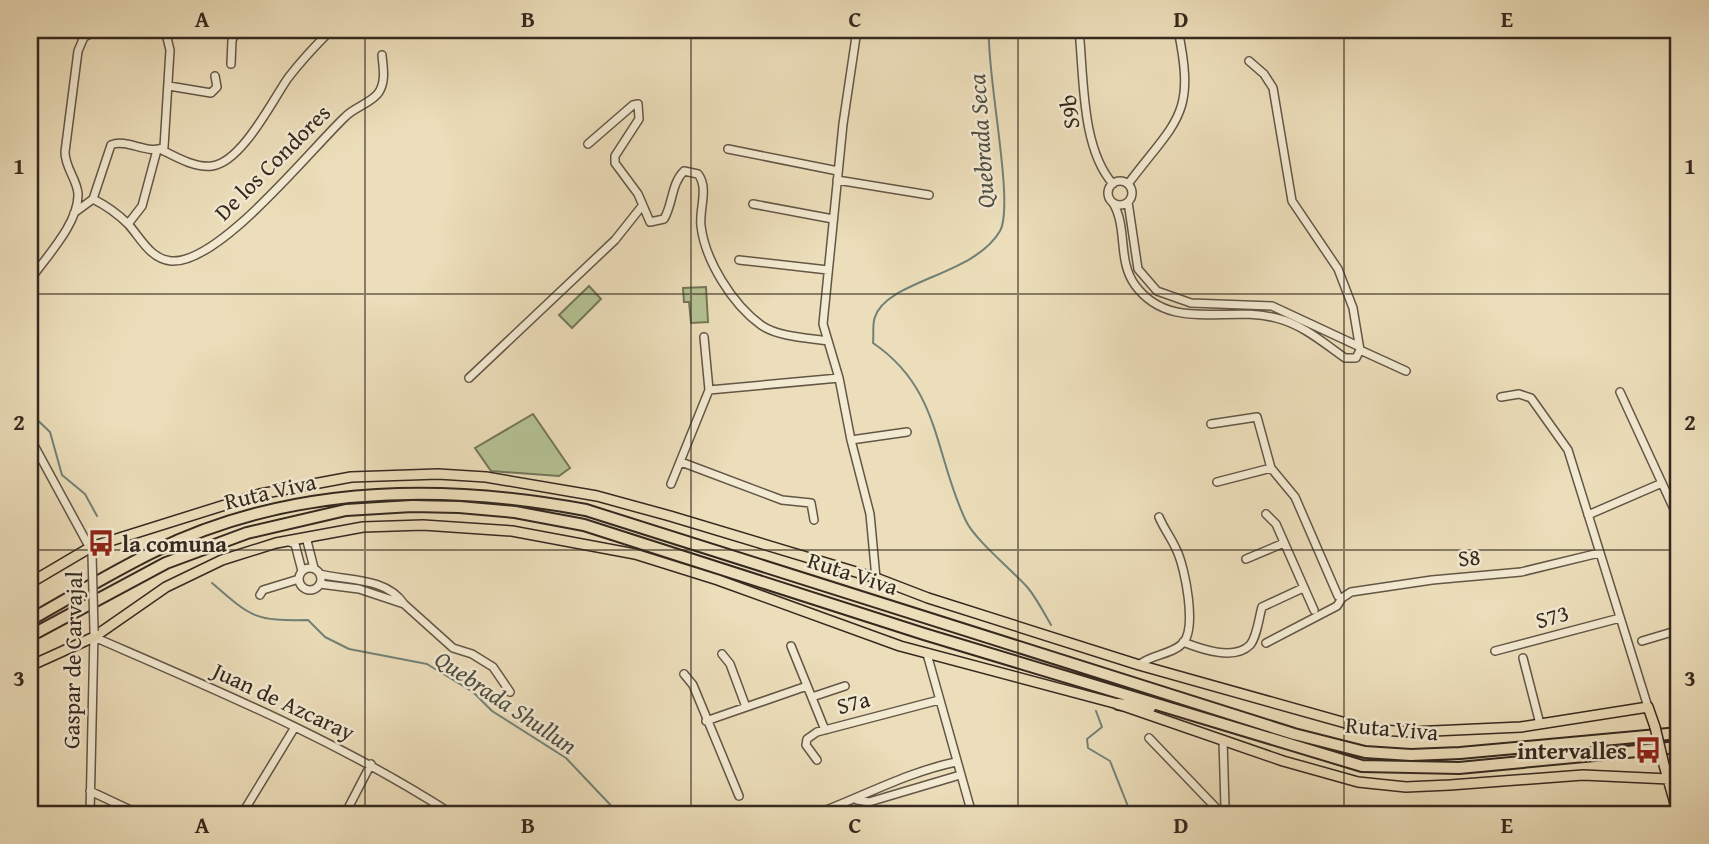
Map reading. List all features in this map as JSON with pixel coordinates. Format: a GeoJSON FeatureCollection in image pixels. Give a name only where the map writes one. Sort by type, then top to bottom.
{"type":"FeatureCollection","features":[{"type":"Feature","properties":{"kind":"highway","name":"Ruta Viva"},"geometry":{"type":"LineString","coordinates":[[30,620],[155,551],[242,517],[344,496],[459,492],[518,497],[586,510],[1294,734],[1365,752],[1460,753],[1679,733]]}},
{"type":"Feature","properties":{"kind":"highway","name":"Ruta Viva"},"geometry":{"type":"LineString","coordinates":[[30,636],[166,563],[247,533],[346,510],[412,506],[459,507],[515,512],[584,525],[1178,712],[1362,766],[1459,768],[1679,747]]}},
{"type":"Feature","properties":{"kind":"highway"},"geometry":{"type":"LineString","coordinates":[[1118,704],[1178,712]]}},
{"type":"Feature","properties":{"kind":"main road","name":"Ruta Viva"},"geometry":{"type":"LineString","coordinates":[[30,583],[91,551],[260,494],[351,477],[438,474],[523,482],[597,496],[876,578],[928,598],[1139,665],[1367,729],[1467,731],[1540,724],[1648,707]]}},
{"type":"Feature","properties":{"kind":"main road"},"geometry":{"type":"LineString","coordinates":[[30,666],[94,634],[133,608],[199,571],[222,560],[286,541],[363,527],[423,525],[512,531],[635,554],[706,576],[927,654],[1118,704],[1358,782],[1382,785],[1450,785],[1583,775],[1669,779]]}},
{"type":"Feature","properties":{"kind":"main road"},"geometry":{"type":"LineString","coordinates":[[1648,707],[1678,814]]}},
{"type":"Feature","properties":{"kind":"street"},"geometry":{"type":"LineString","coordinates":[[74,213],[78,192],[66,169],[65,152],[78,51],[84,37],[98,30]]}},
{"type":"Feature","properties":{"kind":"street"},"geometry":{"type":"LineString","coordinates":[[128,224],[142,206],[159,150],[169,86],[170,50],[165,30]]}},
{"type":"Feature","properties":{"kind":"street"},"geometry":{"type":"LineString","coordinates":[[207,30],[219,33],[238,31]]}},
{"type":"Feature","properties":{"kind":"street"},"geometry":{"type":"LineString","coordinates":[[30,280],[74,213],[93,199],[111,145],[119,142],[159,150],[204,166],[226,160],[251,135],[289,78],[331,30]]}},
{"type":"Feature","properties":{"kind":"street"},"geometry":{"type":"LineString","coordinates":[[857,30],[833,219],[823,324],[839,378],[870,514],[876,578]]}},
{"type":"Feature","properties":{"kind":"street","name":"S9b"},"geometry":{"type":"LineString","coordinates":[[1079,30],[1092,144],[1099,165],[1113,184]]}},
{"type":"Feature","properties":{"kind":"street"},"geometry":{"type":"LineString","coordinates":[[1128,184],[1171,130],[1185,100],[1184,57],[1178,30]]}},
{"type":"Feature","properties":{"kind":"street"},"geometry":{"type":"LineString","coordinates":[[231,64],[232,40],[238,31]]}},
{"type":"Feature","properties":{"kind":"street","name":"De los Condores"},"geometry":{"type":"LineString","coordinates":[[93,199],[128,224],[145,246],[162,260],[173,262],[203,250],[224,238],[267,200],[348,113],[378,94],[382,85],[382,55]]}},
{"type":"Feature","properties":{"kind":"street"},"geometry":{"type":"LineString","coordinates":[[1128,184],[1113,184],[1108,195],[1118,214],[1127,271],[1139,290],[1159,306],[1187,315],[1278,318],[1334,347],[1345,358],[1356,358],[1359,349],[1353,309],[1338,269],[1292,201],[1273,88],[1264,74],[1249,61]]}},
{"type":"Feature","properties":{"kind":"street"},"geometry":{"type":"LineString","coordinates":[[169,86],[211,93],[217,87],[215,76]]}},
{"type":"Feature","properties":{"kind":"street"},"geometry":{"type":"LineString","coordinates":[[588,144],[633,105],[638,104],[639,119],[615,156],[615,163],[638,194],[650,222],[658,222],[670,209],[677,178],[684,171],[698,174],[704,186],[701,225],[709,262],[722,280],[761,325],[798,336],[828,341]]}},
{"type":"Feature","properties":{"kind":"street"},"geometry":{"type":"LineString","coordinates":[[728,149],[929,195]]}},
{"type":"Feature","properties":{"kind":"street"},"geometry":{"type":"LineString","coordinates":[[1128,184],[1132,191],[1128,202],[1138,269],[1157,291],[1191,303],[1272,306],[1406,372]]}},
{"type":"Feature","properties":{"kind":"street"},"geometry":{"type":"LineString","coordinates":[[1113,203],[1121,205],[1128,202]]}},
{"type":"Feature","properties":{"kind":"street"},"geometry":{"type":"LineString","coordinates":[[753,204],[833,219]]}},
{"type":"Feature","properties":{"kind":"street"},"geometry":{"type":"LineString","coordinates":[[469,378],[615,240],[642,206]]}},
{"type":"Feature","properties":{"kind":"street"},"geometry":{"type":"LineString","coordinates":[[739,260],[828,270]]}},
{"type":"Feature","properties":{"kind":"street"},"geometry":{"type":"LineString","coordinates":[[671,484],[709,390],[704,337]]}},
{"type":"Feature","properties":{"kind":"street"},"geometry":{"type":"LineString","coordinates":[[709,390],[839,378]]}},
{"type":"Feature","properties":{"kind":"street"},"geometry":{"type":"LineString","coordinates":[[1620,392],[1679,520]]}},
{"type":"Feature","properties":{"kind":"street"},"geometry":{"type":"LineString","coordinates":[[1501,397],[1519,394],[1531,398],[1568,450],[1648,707]]}},
{"type":"Feature","properties":{"kind":"street"},"geometry":{"type":"LineString","coordinates":[[1211,424],[1257,417],[1271,468],[1296,497],[1338,596],[1342,598]]}},
{"type":"Feature","properties":{"kind":"street"},"geometry":{"type":"LineString","coordinates":[[851,440],[907,432]]}},
{"type":"Feature","properties":{"kind":"street","name":"Gaspar de Carvajal"},"geometry":{"type":"LineString","coordinates":[[30,438],[91,551],[94,634],[90,814]]}},
{"type":"Feature","properties":{"kind":"street"},"geometry":{"type":"LineString","coordinates":[[681,462],[782,500],[811,503],[814,520]]}},
{"type":"Feature","properties":{"kind":"street"},"geometry":{"type":"LineString","coordinates":[[1217,482],[1271,468]]}},
{"type":"Feature","properties":{"kind":"street"},"geometry":{"type":"LineString","coordinates":[[1588,515],[1662,483]]}},
{"type":"Feature","properties":{"kind":"street"},"geometry":{"type":"LineString","coordinates":[[1266,514],[1276,524],[1314,610]]}},
{"type":"Feature","properties":{"kind":"street"},"geometry":{"type":"LineString","coordinates":[[1139,665],[1183,642],[1189,628],[1187,593],[1179,554],[1158,517]]}},
{"type":"Feature","properties":{"kind":"street"},"geometry":{"type":"LineString","coordinates":[[313,535],[307,541],[320,584]]}},
{"type":"Feature","properties":{"kind":"street"},"geometry":{"type":"LineString","coordinates":[[286,541],[295,544],[305,589],[313,589],[320,584],[359,589],[404,604]]}},
{"type":"Feature","properties":{"kind":"street"},"geometry":{"type":"LineString","coordinates":[[1246,559],[1284,543]]}},
{"type":"Feature","properties":{"kind":"street","name":"S8"},"geometry":{"type":"LineString","coordinates":[[1266,643],[1337,606],[1342,598],[1351,592],[1432,580],[1521,572],[1600,552]]}},
{"type":"Feature","properties":{"kind":"street"},"geometry":{"type":"LineString","coordinates":[[260,595],[263,590],[317,571],[383,587],[399,596],[404,604],[453,648],[472,653],[493,667],[510,692]]}},
{"type":"Feature","properties":{"kind":"street"},"geometry":{"type":"LineString","coordinates":[[1183,642],[1214,652],[1241,650],[1252,642],[1262,607],[1303,588]]}},
{"type":"Feature","properties":{"kind":"street","name":"S73"},"geometry":{"type":"LineString","coordinates":[[1495,651],[1620,618]]}},
{"type":"Feature","properties":{"kind":"street"},"geometry":{"type":"LineString","coordinates":[[1642,641],[1679,630]]}},
{"type":"Feature","properties":{"kind":"street","name":"Juan de Azcaray"},"geometry":{"type":"LineString","coordinates":[[94,634],[270,713],[424,792],[452,814]]}},
{"type":"Feature","properties":{"kind":"street","name":"S7a"},"geometry":{"type":"LineString","coordinates":[[791,646],[825,730],[939,700]]}},
{"type":"Feature","properties":{"kind":"street"},"geometry":{"type":"LineString","coordinates":[[722,654],[730,664],[747,707]]}},
{"type":"Feature","properties":{"kind":"street"},"geometry":{"type":"LineString","coordinates":[[927,654],[972,814]]}},
{"type":"Feature","properties":{"kind":"street"},"geometry":{"type":"LineString","coordinates":[[1523,658],[1540,724]]}},
{"type":"Feature","properties":{"kind":"street"},"geometry":{"type":"LineString","coordinates":[[684,674],[693,685],[706,722],[739,796]]}},
{"type":"Feature","properties":{"kind":"street"},"geometry":{"type":"LineString","coordinates":[[706,722],[807,686]]}},
{"type":"Feature","properties":{"kind":"street"},"geometry":{"type":"LineString","coordinates":[[812,697],[845,686]]}},
{"type":"Feature","properties":{"kind":"street"},"geometry":{"type":"LineString","coordinates":[[265,721],[270,713]]}},
{"type":"Feature","properties":{"kind":"street"},"geometry":{"type":"LineString","coordinates":[[242,814],[295,727]]}},
{"type":"Feature","properties":{"kind":"street"},"geometry":{"type":"LineString","coordinates":[[817,760],[806,745],[807,739],[825,730]]}},
{"type":"Feature","properties":{"kind":"street"},"geometry":{"type":"LineString","coordinates":[[1149,738],[1219,811],[1225,807],[1223,740]]}},
{"type":"Feature","properties":{"kind":"street"},"geometry":{"type":"LineString","coordinates":[[816,814],[856,800],[872,790],[956,762]]}},
{"type":"Feature","properties":{"kind":"street"},"geometry":{"type":"LineString","coordinates":[[345,814],[371,764]]}},
{"type":"Feature","properties":{"kind":"street"},"geometry":{"type":"LineString","coordinates":[[856,800],[869,802],[960,775]]}},
{"type":"Feature","properties":{"kind":"street"},"geometry":{"type":"LineString","coordinates":[[90,791],[139,814]]}},
{"type":"Feature","properties":{"kind":"green space"},"geometry":{"type":"Polygon","coordinates":[[[589,286],[601,299],[572,328],[559,315],[589,286]]]}},
{"type":"Feature","properties":{"kind":"green space"},"geometry":{"type":"Polygon","coordinates":[[[706,287],[708,322],[691,323],[689,302],[684,302],[683,288],[706,287]]]}},
{"type":"Feature","properties":{"kind":"green space"},"geometry":{"type":"Polygon","coordinates":[[[533,414],[570,468],[559,476],[491,471],[475,448],[533,414]]]}},
{"type":"Feature","properties":{"kind":"waterway","name":"Quebrada Seca"},"geometry":{"type":"LineString","coordinates":[[989,30],[1004,194],[1004,216],[1000,231],[988,246],[971,258],[896,294],[883,305],[874,320],[873,343],[895,361],[912,381],[924,402],[956,496],[971,529],[1028,588],[1051,625]]}},
{"type":"Feature","properties":{"kind":"waterway","name":"Quebrada Shullun"},"geometry":{"type":"LineString","coordinates":[[30,413],[50,432],[62,475],[85,494],[97,516]]}},
{"type":"Feature","properties":{"kind":"waterway","name":"Quebrada Shullun"},"geometry":{"type":"LineString","coordinates":[[212,583],[236,604],[255,615],[276,620],[308,620],[325,637],[349,649],[427,664],[473,692],[492,711],[566,758],[619,814]]}},
{"type":"Feature","properties":{"kind":"waterway","name":"Quebrada Seca"},"geometry":{"type":"LineString","coordinates":[[1096,711],[1102,727],[1087,739],[1088,748],[1110,761],[1131,814]]}},
{"type":"Feature","properties":{"kind":"place","name":"la comuna"},"geometry":{"type":"Point","coordinates":[101,543]}},
{"type":"Feature","properties":{"kind":"place","name":"intervalles"},"geometry":{"type":"Point","coordinates":[1648,750]}}]}
